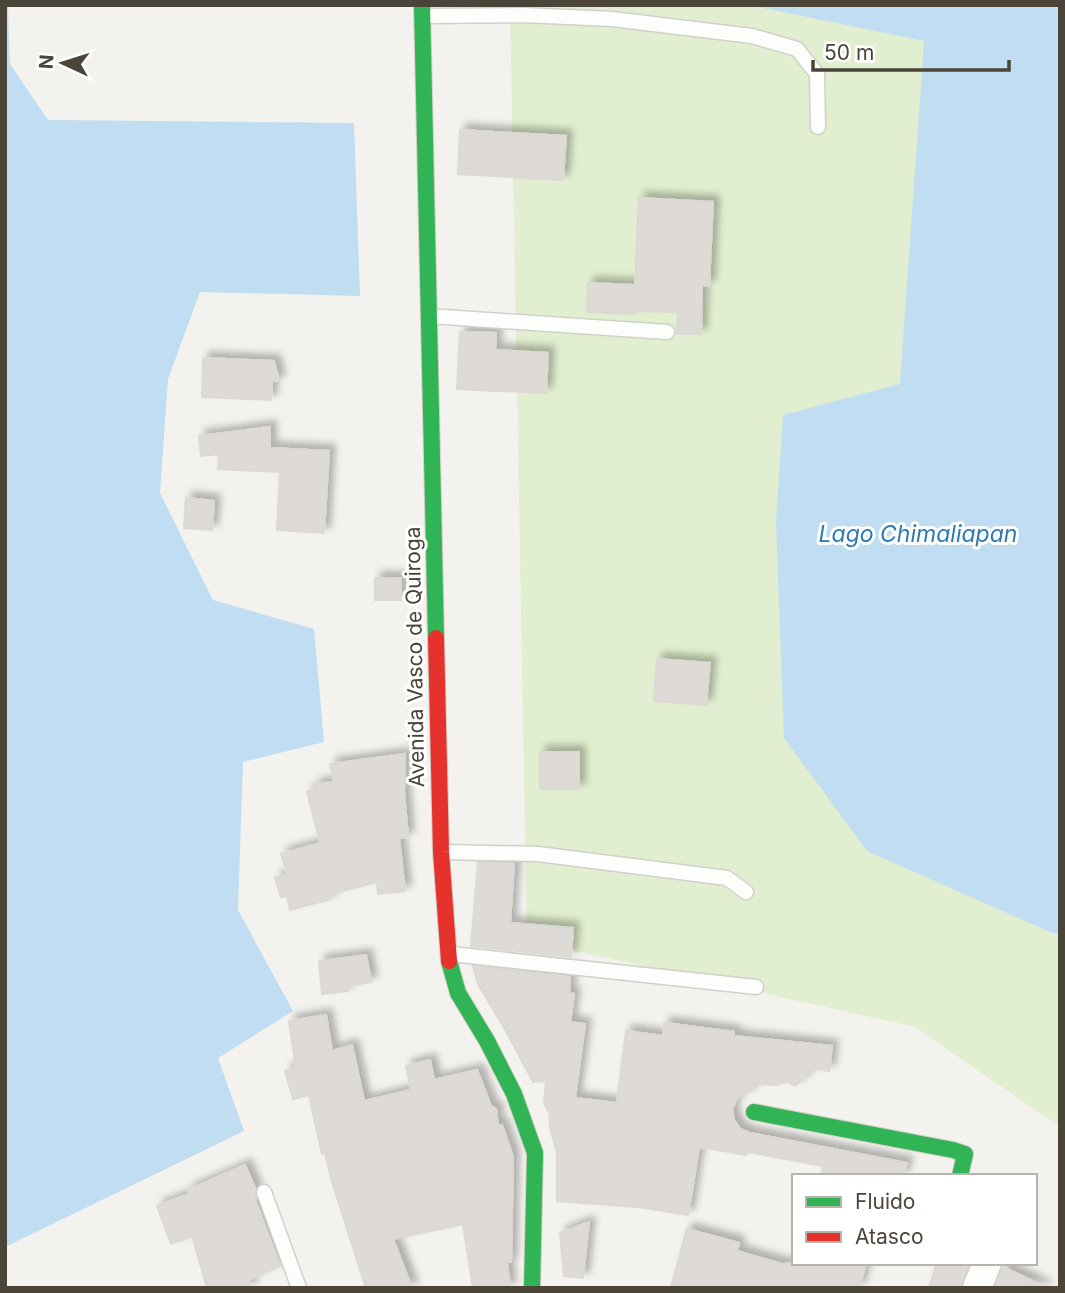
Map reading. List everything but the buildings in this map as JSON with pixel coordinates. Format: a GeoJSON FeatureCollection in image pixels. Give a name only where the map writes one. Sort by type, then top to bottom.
{"type":"FeatureCollection","features":[{"type":"Feature","properties":{"kind":"street","name":"Avenida Vasco de Quiroga"},"geometry":{"type":"LineString","coordinates":[[422,11],[441,852],[447,954],[458,993],[514,1094],[535,1153],[532,1288]]}},
{"type":"Feature","properties":{"kind":"street"},"geometry":{"type":"LineString","coordinates":[[754,1112],[953,1150],[965,1154],[960,1174]]}},
{"type":"Feature","properties":{"kind":"street"},"geometry":{"type":"LineString","coordinates":[[977,1288],[986,1265]]}},
{"type":"Feature","properties":{"kind":"lane"},"geometry":{"type":"LineString","coordinates":[[422,11],[612,19],[752,36],[797,49],[817,74],[818,127]]}},
{"type":"Feature","properties":{"kind":"lane"},"geometry":{"type":"LineString","coordinates":[[428,316],[667,332]]}},
{"type":"Feature","properties":{"kind":"lane"},"geometry":{"type":"LineString","coordinates":[[441,852],[538,854],[727,878],[746,892]]}},
{"type":"Feature","properties":{"kind":"lane"},"geometry":{"type":"LineString","coordinates":[[447,954],[756,987]]}},
{"type":"Feature","properties":{"kind":"lane"},"geometry":{"type":"LineString","coordinates":[[264,1192],[299,1288]]}},
{"type":"Feature","properties":{"kind":"green space"},"geometry":{"type":"Polygon","coordinates":[[[510,5],[1060,5],[1060,1127],[915,1027],[527,940],[510,5]]]}},
{"type":"Feature","properties":{"kind":"water"},"geometry":{"type":"Polygon","coordinates":[[[5,5],[8,5],[10,64],[48,120],[354,123],[360,296],[200,292],[168,379],[160,493],[213,600],[314,629],[324,742],[243,762],[238,910],[293,1011],[218,1058],[244,1131],[5,1247],[5,5]]]}},
{"type":"Feature","properties":{"kind":"water","name":"Lago Chimaliapan"},"geometry":{"type":"Polygon","coordinates":[[[749,5],[1060,5],[1060,933],[1052,933],[867,851],[784,738],[776,522],[783,415],[900,384],[924,41],[749,5]]]}},
{"type":"Feature","properties":{"kind":"traffic: fast"},"geometry":{"type":"LineString","coordinates":[[422,5],[436,638]]}},
{"type":"Feature","properties":{"kind":"traffic: fast"},"geometry":{"type":"LineString","coordinates":[[449,961],[458,993],[514,1094],[535,1153],[532,1288]]}},
{"type":"Feature","properties":{"kind":"traffic: fast"},"geometry":{"type":"LineString","coordinates":[[754,1112],[953,1150],[965,1154],[960,1174]]}},
{"type":"Feature","properties":{"kind":"traffic: jam"},"geometry":{"type":"LineString","coordinates":[[436,638],[441,852],[449,961]]}}]}
